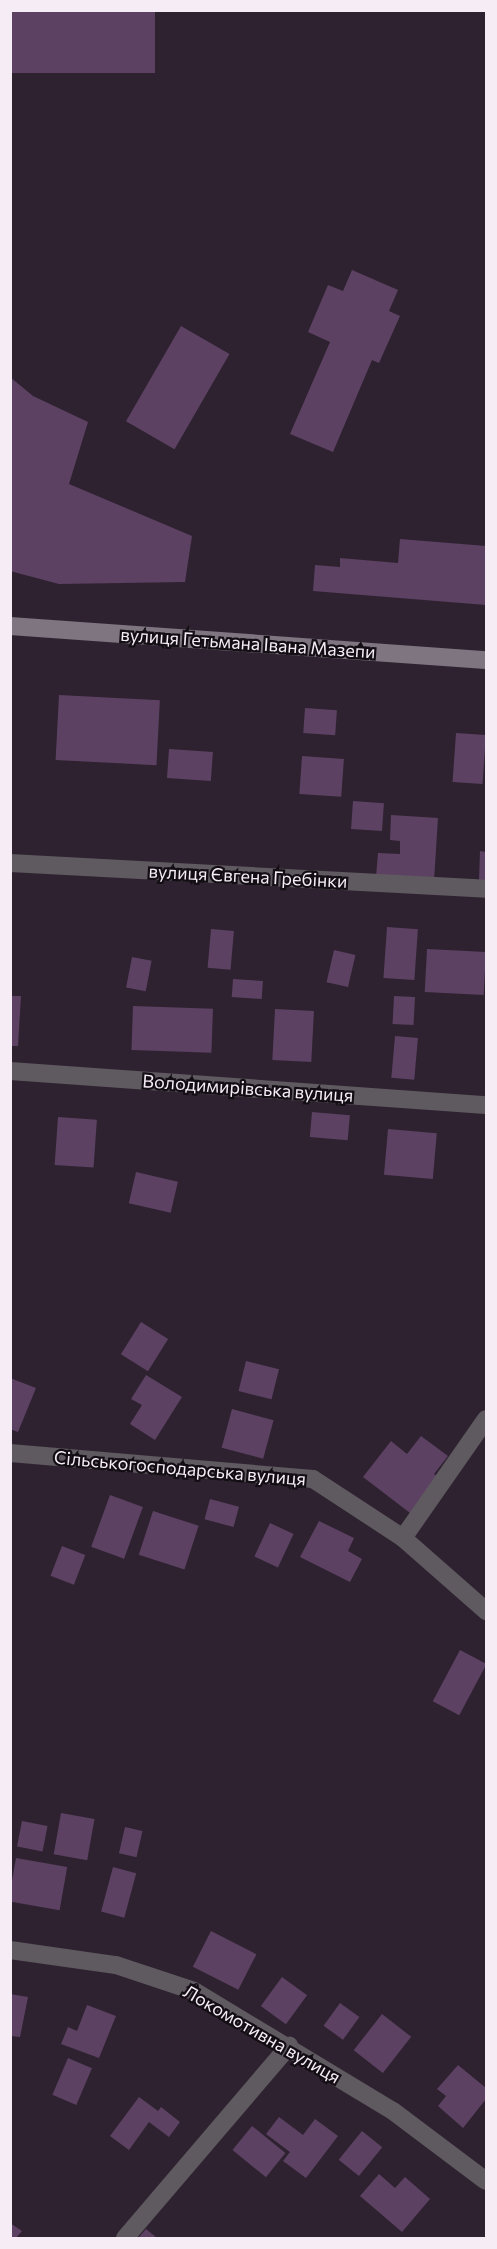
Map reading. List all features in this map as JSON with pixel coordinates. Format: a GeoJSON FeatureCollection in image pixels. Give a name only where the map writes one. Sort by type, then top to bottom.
{"type":"FeatureCollection","features":[{"type":"Feature","properties":{"kind":"main road","name":"вулиця Гетьмана Івана Мазепи"},"geometry":{"type":"LineString","coordinates":[[10,626],[486,660]]}},
{"type":"Feature","properties":{"kind":"street","name":"вулиця Євгена Гребінки"},"geometry":{"type":"LineString","coordinates":[[10,863],[486,889]]}},
{"type":"Feature","properties":{"kind":"street","name":"Володимирівська вулиця"},"geometry":{"type":"LineString","coordinates":[[10,1071],[486,1105]]}},
{"type":"Feature","properties":{"kind":"street"},"geometry":{"type":"LineString","coordinates":[[403,1538],[486,1419]]}},
{"type":"Feature","properties":{"kind":"street","name":"Сільськогосподарська вулиця"},"geometry":{"type":"LineString","coordinates":[[10,1453],[313,1479],[403,1538],[486,1611]]}},
{"type":"Feature","properties":{"kind":"street","name":"Локомотивна вулиця"},"geometry":{"type":"LineString","coordinates":[[10,1950],[116,1965],[194,1991],[289,2046],[393,2111],[486,2181]]}},
{"type":"Feature","properties":{"kind":"street"},"geometry":{"type":"LineString","coordinates":[[125,2238],[289,2046]]}},
{"type":"Feature","properties":{"kind":"building"},"geometry":{"type":"Polygon","coordinates":[[[10,10],[155,10],[155,73],[10,73],[10,10]]]}},
{"type":"Feature","properties":{"kind":"building"},"geometry":{"type":"Polygon","coordinates":[[[352,270],[398,290],[389,311],[400,316],[379,363],[372,360],[333,452],[290,434],[330,342],[308,332],[328,285],[343,291],[352,270]]]}},
{"type":"Feature","properties":{"kind":"building"},"geometry":{"type":"Polygon","coordinates":[[[181,326],[229,354],[174,449],[126,421],[181,326]]]}},
{"type":"Feature","properties":{"kind":"building"},"geometry":{"type":"Polygon","coordinates":[[[10,377],[33,396],[88,422],[69,484],[192,536],[185,582],[59,584],[10,571],[10,377]]]}},
{"type":"Feature","properties":{"kind":"building"},"geometry":{"type":"Polygon","coordinates":[[[400,539],[486,546],[486,605],[313,591],[315,565],[340,567],[340,558],[398,563],[400,539]]]}},
{"type":"Feature","properties":{"kind":"building"},"geometry":{"type":"Polygon","coordinates":[[[59,695],[160,700],[156,765],[56,760],[59,695]]]}},
{"type":"Feature","properties":{"kind":"building"},"geometry":{"type":"Polygon","coordinates":[[[305,708],[337,710],[335,735],[303,733],[305,708]]]}},
{"type":"Feature","properties":{"kind":"building"},"geometry":{"type":"Polygon","coordinates":[[[456,733],[486,735],[483,784],[453,782],[456,733]]]}},
{"type":"Feature","properties":{"kind":"building"},"geometry":{"type":"Polygon","coordinates":[[[169,749],[213,752],[211,781],[167,778],[169,749]]]}},
{"type":"Feature","properties":{"kind":"building"},"geometry":{"type":"Polygon","coordinates":[[[302,756],[344,759],[341,797],[299,794],[302,756]]]}},
{"type":"Feature","properties":{"kind":"building"},"geometry":{"type":"Polygon","coordinates":[[[353,801],[384,803],[382,831],[351,829],[353,801]]]}},
{"type":"Feature","properties":{"kind":"building"},"geometry":{"type":"Polygon","coordinates":[[[391,815],[438,818],[434,881],[376,877],[378,853],[400,854],[400,841],[390,840],[391,815]]]}},
{"type":"Feature","properties":{"kind":"building"},"geometry":{"type":"Polygon","coordinates":[[[480,851],[486,852],[486,880],[479,880],[480,851]]]}},
{"type":"Feature","properties":{"kind":"building"},"geometry":{"type":"Polygon","coordinates":[[[387,927],[418,929],[414,980],[383,978],[387,927]]]}},
{"type":"Feature","properties":{"kind":"building"},"geometry":{"type":"Polygon","coordinates":[[[211,929],[234,931],[231,970],[208,968],[211,929]]]}},
{"type":"Feature","properties":{"kind":"building"},"geometry":{"type":"Polygon","coordinates":[[[427,949],[486,952],[484,995],[425,992],[427,949]]]}},
{"type":"Feature","properties":{"kind":"building"},"geometry":{"type":"Polygon","coordinates":[[[334,950],[355,955],[348,987],[327,982],[334,950]]]}},
{"type":"Feature","properties":{"kind":"building"},"geometry":{"type":"Polygon","coordinates":[[[132,957],[152,961],[146,991],[126,987],[132,957]]]}},
{"type":"Feature","properties":{"kind":"building"},"geometry":{"type":"Polygon","coordinates":[[[233,979],[263,981],[262,999],[232,997],[233,979]]]}},
{"type":"Feature","properties":{"kind":"building"},"geometry":{"type":"Polygon","coordinates":[[[10,996],[21,996],[18,1046],[10,1046],[10,996]]]}},
{"type":"Feature","properties":{"kind":"building"},"geometry":{"type":"Polygon","coordinates":[[[394,996],[415,997],[414,1025],[393,1024],[394,996]]]}},
{"type":"Feature","properties":{"kind":"building"},"geometry":{"type":"Polygon","coordinates":[[[133,1006],[213,1009],[211,1053],[131,1050],[133,1006]]]}},
{"type":"Feature","properties":{"kind":"building"},"geometry":{"type":"Polygon","coordinates":[[[275,1009],[314,1011],[311,1062],[272,1060],[275,1009]]]}},
{"type":"Feature","properties":{"kind":"building"},"geometry":{"type":"Polygon","coordinates":[[[395,1036],[418,1038],[414,1080],[391,1078],[395,1036]]]}},
{"type":"Feature","properties":{"kind":"building"},"geometry":{"type":"Polygon","coordinates":[[[312,1112],[350,1115],[348,1140],[310,1137],[312,1112]]]}},
{"type":"Feature","properties":{"kind":"building"},"geometry":{"type":"Polygon","coordinates":[[[58,1117],[97,1120],[94,1168],[55,1165],[58,1117]]]}},
{"type":"Feature","properties":{"kind":"building"},"geometry":{"type":"Polygon","coordinates":[[[388,1129],[437,1133],[433,1179],[384,1175],[388,1129]]]}},
{"type":"Feature","properties":{"kind":"building"},"geometry":{"type":"Polygon","coordinates":[[[136,1172],[178,1182],[171,1213],[129,1203],[136,1172]]]}},
{"type":"Feature","properties":{"kind":"building"},"geometry":{"type":"Polygon","coordinates":[[[141,1322],[168,1339],[148,1371],[121,1354],[141,1322]]]}},
{"type":"Feature","properties":{"kind":"building"},"geometry":{"type":"Polygon","coordinates":[[[246,1361],[279,1369],[271,1399],[239,1391],[246,1361]]]}},
{"type":"Feature","properties":{"kind":"building"},"geometry":{"type":"Polygon","coordinates":[[[146,1375],[182,1397],[155,1440],[130,1424],[142,1405],[131,1399],[146,1375]]]}},
{"type":"Feature","properties":{"kind":"building"},"geometry":{"type":"Polygon","coordinates":[[[10,1378],[36,1388],[18,1432],[10,1429],[10,1378]]]}},
{"type":"Feature","properties":{"kind":"building"},"geometry":{"type":"Polygon","coordinates":[[[232,1409],[274,1420],[263,1459],[222,1448],[232,1409]]]}},
{"type":"Feature","properties":{"kind":"building"},"geometry":{"type":"Polygon","coordinates":[[[421,1436],[448,1456],[434,1474],[442,1480],[414,1516],[363,1477],[391,1441],[407,1454],[421,1436]]]}},
{"type":"Feature","properties":{"kind":"building"},"geometry":{"type":"Polygon","coordinates":[[[110,1495],[143,1507],[124,1559],[91,1547],[110,1495]]]}},
{"type":"Feature","properties":{"kind":"building"},"geometry":{"type":"Polygon","coordinates":[[[210,1499],[239,1507],[234,1527],[205,1519],[210,1499]]]}},
{"type":"Feature","properties":{"kind":"building"},"geometry":{"type":"Polygon","coordinates":[[[153,1511],[199,1526],[184,1570],[139,1555],[153,1511]]]}},
{"type":"Feature","properties":{"kind":"building"},"geometry":{"type":"Polygon","coordinates":[[[319,1521],[354,1538],[348,1551],[362,1559],[350,1582],[300,1557],[319,1521]]]}},
{"type":"Feature","properties":{"kind":"building"},"geometry":{"type":"Polygon","coordinates":[[[270,1523],[294,1534],[278,1568],[254,1557],[270,1523]]]}},
{"type":"Feature","properties":{"kind":"building"},"geometry":{"type":"Polygon","coordinates":[[[62,1546],[85,1555],[74,1585],[51,1576],[62,1546]]]}},
{"type":"Feature","properties":{"kind":"building"},"geometry":{"type":"Polygon","coordinates":[[[460,1650],[486,1665],[459,1715],[433,1701],[460,1650]]]}},
{"type":"Feature","properties":{"kind":"building"},"geometry":{"type":"Polygon","coordinates":[[[61,1813],[94,1819],[87,1860],[54,1854],[61,1813]]]}},
{"type":"Feature","properties":{"kind":"building"},"geometry":{"type":"Polygon","coordinates":[[[22,1821],[48,1826],[43,1851],[17,1847],[22,1821]]]}},
{"type":"Feature","properties":{"kind":"building"},"geometry":{"type":"Polygon","coordinates":[[[125,1827],[143,1831],[136,1857],[119,1853],[125,1827]]]}},
{"type":"Feature","properties":{"kind":"building"},"geometry":{"type":"Polygon","coordinates":[[[16,1858],[67,1867],[60,1910],[10,1902],[16,1858]]]}},
{"type":"Feature","properties":{"kind":"building"},"geometry":{"type":"Polygon","coordinates":[[[113,1867],[136,1873],[124,1918],[101,1911],[113,1867]]]}},
{"type":"Feature","properties":{"kind":"building"},"geometry":{"type":"Polygon","coordinates":[[[211,1931],[256,1954],[238,1990],[193,1967],[211,1931]]]}},
{"type":"Feature","properties":{"kind":"building"},"geometry":{"type":"Polygon","coordinates":[[[282,1977],[307,1995],[286,2024],[261,2006],[282,1977]]]}},
{"type":"Feature","properties":{"kind":"building"},"geometry":{"type":"Polygon","coordinates":[[[10,1994],[28,1997],[20,2037],[10,2036],[10,1994]]]}},
{"type":"Feature","properties":{"kind":"building"},"geometry":{"type":"Polygon","coordinates":[[[340,2003],[359,2017],[343,2040],[324,2026],[340,2003]]]}},
{"type":"Feature","properties":{"kind":"building"},"geometry":{"type":"Polygon","coordinates":[[[87,2005],[116,2016],[99,2058],[61,2044],[68,2027],[77,2031],[87,2005]]]}},
{"type":"Feature","properties":{"kind":"building"},"geometry":{"type":"Polygon","coordinates":[[[382,2014],[411,2037],[383,2073],[354,2050],[382,2014]]]}},
{"type":"Feature","properties":{"kind":"building"},"geometry":{"type":"Polygon","coordinates":[[[68,2058],[92,2068],[76,2105],[52,2095],[68,2058]]]}},
{"type":"Feature","properties":{"kind":"building"},"geometry":{"type":"Polygon","coordinates":[[[458,2065],[486,2088],[486,2099],[463,2128],[438,2106],[446,2096],[437,2089],[458,2065]]]}},
{"type":"Feature","properties":{"kind":"building"},"geometry":{"type":"Polygon","coordinates":[[[139,2097],[158,2111],[161,2107],[180,2122],[169,2137],[149,2122],[129,2150],[110,2136],[139,2097]]]}},
{"type":"Feature","properties":{"kind":"building"},"geometry":{"type":"Polygon","coordinates":[[[279,2117],[303,2135],[315,2119],[338,2136],[306,2178],[283,2161],[290,2152],[266,2134],[279,2117]]]}},
{"type":"Feature","properties":{"kind":"building"},"geometry":{"type":"Polygon","coordinates":[[[252,2126],[285,2153],[266,2177],[232,2150],[252,2126]]]}},
{"type":"Feature","properties":{"kind":"building"},"geometry":{"type":"Polygon","coordinates":[[[362,2131],[382,2147],[359,2176],[339,2160],[362,2131]]]}},
{"type":"Feature","properties":{"kind":"building"},"geometry":{"type":"Polygon","coordinates":[[[379,2174],[395,2188],[405,2177],[430,2199],[402,2232],[360,2196],[379,2174]]]}},
{"type":"Feature","properties":{"kind":"building"},"geometry":{"type":"Polygon","coordinates":[[[10,2223],[22,2231],[16,2238],[10,2238],[10,2223]]]}},
{"type":"Feature","properties":{"kind":"building"},"geometry":{"type":"Polygon","coordinates":[[[146,2229],[157,2238],[138,2238],[146,2229]]]}}]}
